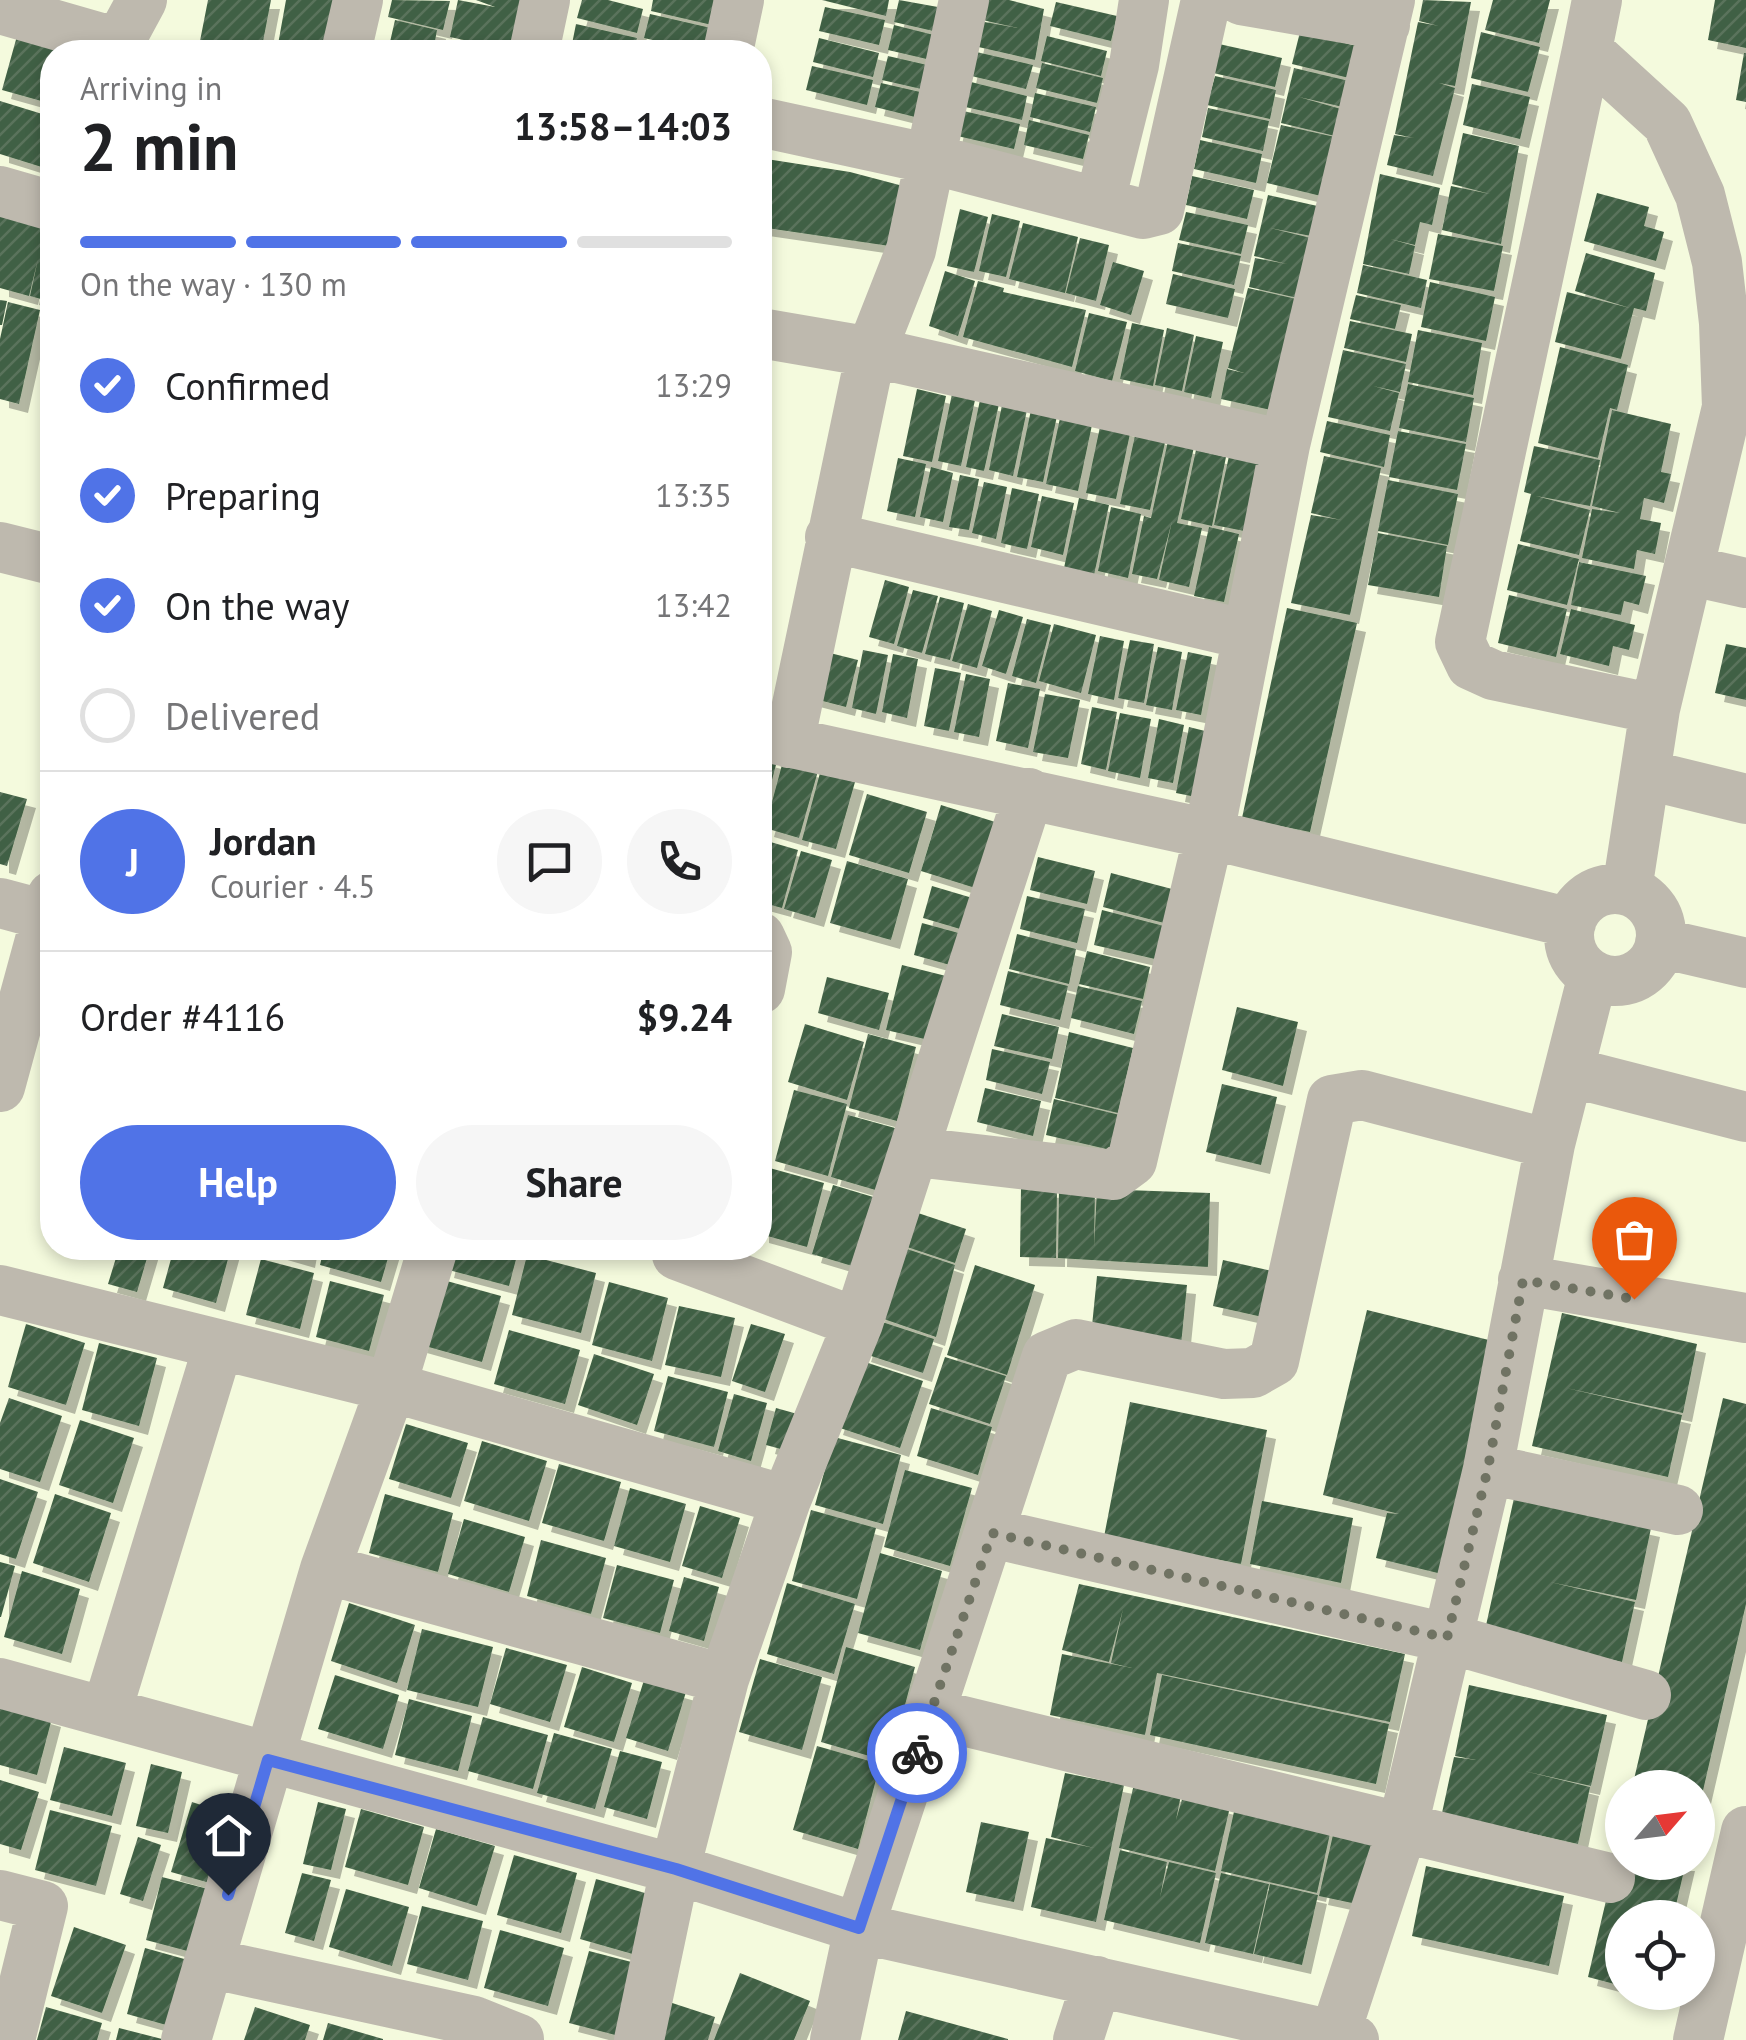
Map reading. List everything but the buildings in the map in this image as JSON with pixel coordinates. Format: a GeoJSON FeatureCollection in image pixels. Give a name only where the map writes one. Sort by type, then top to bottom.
{"type":"FeatureCollection","features":[{"type":"Feature","properties":{"kind":"street"},"geometry":{"type":"LineString","coordinates":[[0,9],[101,38],[122,36],[142,0]]}},
{"type":"Feature","properties":{"kind":"street"},"geometry":{"type":"LineString","coordinates":[[356,40],[358,0]]}},
{"type":"Feature","properties":{"kind":"street"},"geometry":{"type":"LineString","coordinates":[[537,40],[545,0]]}},
{"type":"Feature","properties":{"kind":"street"},"geometry":{"type":"LineString","coordinates":[[731,40],[739,0]]}},
{"type":"Feature","properties":{"kind":"street"},"geometry":{"type":"LineString","coordinates":[[964,0],[910,250],[871,352],[830,537],[775,740],[1209,834],[1571,923]]}},
{"type":"Feature","properties":{"kind":"street"},"geometry":{"type":"LineString","coordinates":[[1100,201],[1134,64],[1144,0]]}},
{"type":"Feature","properties":{"kind":"street"},"geometry":{"type":"LineString","coordinates":[[772,125],[931,159],[1143,214],[1158,210],[1206,0]]}},
{"type":"Feature","properties":{"kind":"street"},"geometry":{"type":"LineString","coordinates":[[916,1152],[1114,1175],[1132,1162],[1209,834],[1286,445],[1388,13],[1242,0]]}},
{"type":"Feature","properties":{"kind":"street"},"geometry":{"type":"LineString","coordinates":[[1597,0],[1460,642],[1471,665],[1494,675],[1655,710]]}},
{"type":"Feature","properties":{"kind":"street"},"geometry":{"type":"LineString","coordinates":[[1587,50],[1667,123],[1700,195],[1717,262],[1727,407],[1692,571],[1655,710],[1648,775],[1627,890]]}},
{"type":"Feature","properties":{"kind":"street"},"geometry":{"type":"LineString","coordinates":[[0,191],[40,203]]}},
{"type":"Feature","properties":{"kind":"street"},"geometry":{"type":"LineString","coordinates":[[772,336],[871,352],[1286,445]]}},
{"type":"Feature","properties":{"kind":"street"},"geometry":{"type":"LineString","coordinates":[[830,537],[1248,635]]}},
{"type":"Feature","properties":{"kind":"street"},"geometry":{"type":"LineString","coordinates":[[0,547],[40,557]]}},
{"type":"Feature","properties":{"kind":"street"},"geometry":{"type":"LineString","coordinates":[[1692,571],[1746,583]]}},
{"type":"Feature","properties":{"kind":"street"},"geometry":{"type":"LineString","coordinates":[[1648,775],[1746,799]]}},
{"type":"Feature","properties":{"kind":"street"},"geometry":{"type":"LineString","coordinates":[[639,2040],[676,1869],[724,1679],[786,1500],[858,1323],[1029,793]]}},
{"type":"Feature","properties":{"kind":"street"},"geometry":{"type":"LineString","coordinates":[[1627,890],[1652,906],[1658,919],[1660,943],[1654,961],[1629,980],[1593,975],[1576,958],[1570,943],[1571,923],[1584,901],[1597,892],[1627,890]]}},
{"type":"Feature","properties":{"kind":"street"},"geometry":{"type":"LineString","coordinates":[[0,1087],[32,905]]}},
{"type":"Feature","properties":{"kind":"street"},"geometry":{"type":"LineString","coordinates":[[1660,943],[1746,963]]}},
{"type":"Feature","properties":{"kind":"street"},"geometry":{"type":"LineString","coordinates":[[0,1683],[107,1710],[268,1760],[676,1869],[859,1928],[1341,2038],[1402,1830],[1488,1468],[1550,1144],[1593,975]]}},
{"type":"Feature","properties":{"kind":"street"},"geometry":{"type":"LineString","coordinates":[[1570,1072],[1746,1117]]}},
{"type":"Feature","properties":{"kind":"street"},"geometry":{"type":"LineString","coordinates":[[835,2040],[859,1928],[992,1533],[1047,1356],[1076,1344],[1224,1374],[1253,1373],[1274,1360],[1332,1100],[1362,1094],[1550,1144]]}},
{"type":"Feature","properties":{"kind":"street"},"geometry":{"type":"LineString","coordinates":[[186,2040],[325,1569],[391,1387],[430,1260]]}},
{"type":"Feature","properties":{"kind":"street"},"geometry":{"type":"LineString","coordinates":[[692,1260],[858,1323]]}},
{"type":"Feature","properties":{"kind":"street"},"geometry":{"type":"LineString","coordinates":[[1523,1280],[1746,1318]]}},
{"type":"Feature","properties":{"kind":"street"},"geometry":{"type":"LineString","coordinates":[[0,1290],[391,1387],[786,1500]]}},
{"type":"Feature","properties":{"kind":"street"},"geometry":{"type":"LineString","coordinates":[[107,1710],[218,1347]]}},
{"type":"Feature","properties":{"kind":"street"},"geometry":{"type":"LineString","coordinates":[[1488,1468],[1678,1510]]}},
{"type":"Feature","properties":{"kind":"street"},"geometry":{"type":"LineString","coordinates":[[992,1533],[1447,1638],[1646,1695]]}},
{"type":"Feature","properties":{"kind":"street"},"geometry":{"type":"LineString","coordinates":[[325,1569],[724,1679]]}},
{"type":"Feature","properties":{"kind":"street"},"geometry":{"type":"LineString","coordinates":[[930,1713],[1605,1877]]}},
{"type":"Feature","properties":{"kind":"street"},"geometry":{"type":"LineString","coordinates":[[1698,2040],[1735,1926],[1746,1831]]}},
{"type":"Feature","properties":{"kind":"street"},"geometry":{"type":"LineString","coordinates":[[2,1902],[43,1906],[10,2040]]}},
{"type":"Feature","properties":{"kind":"street"},"geometry":{"type":"LineString","coordinates":[[209,1963],[464,2030]]}},
{"type":"Feature","properties":{"kind":"street"},"geometry":{"type":"LineString","coordinates":[[1078,2040],[1097,1981]]}},
{"type":"Feature","properties":{"kind":"way so far"},"geometry":{"type":"LineString","coordinates":[[917,1753],[992,1533],[1447,1638],[1488,1468],[1523,1280],[1634,1299]]}},
{"type":"Feature","properties":{"kind":"route"},"geometry":{"type":"LineString","coordinates":[[228,1895],[268,1760],[676,1869],[859,1928],[917,1753]]}}]}
